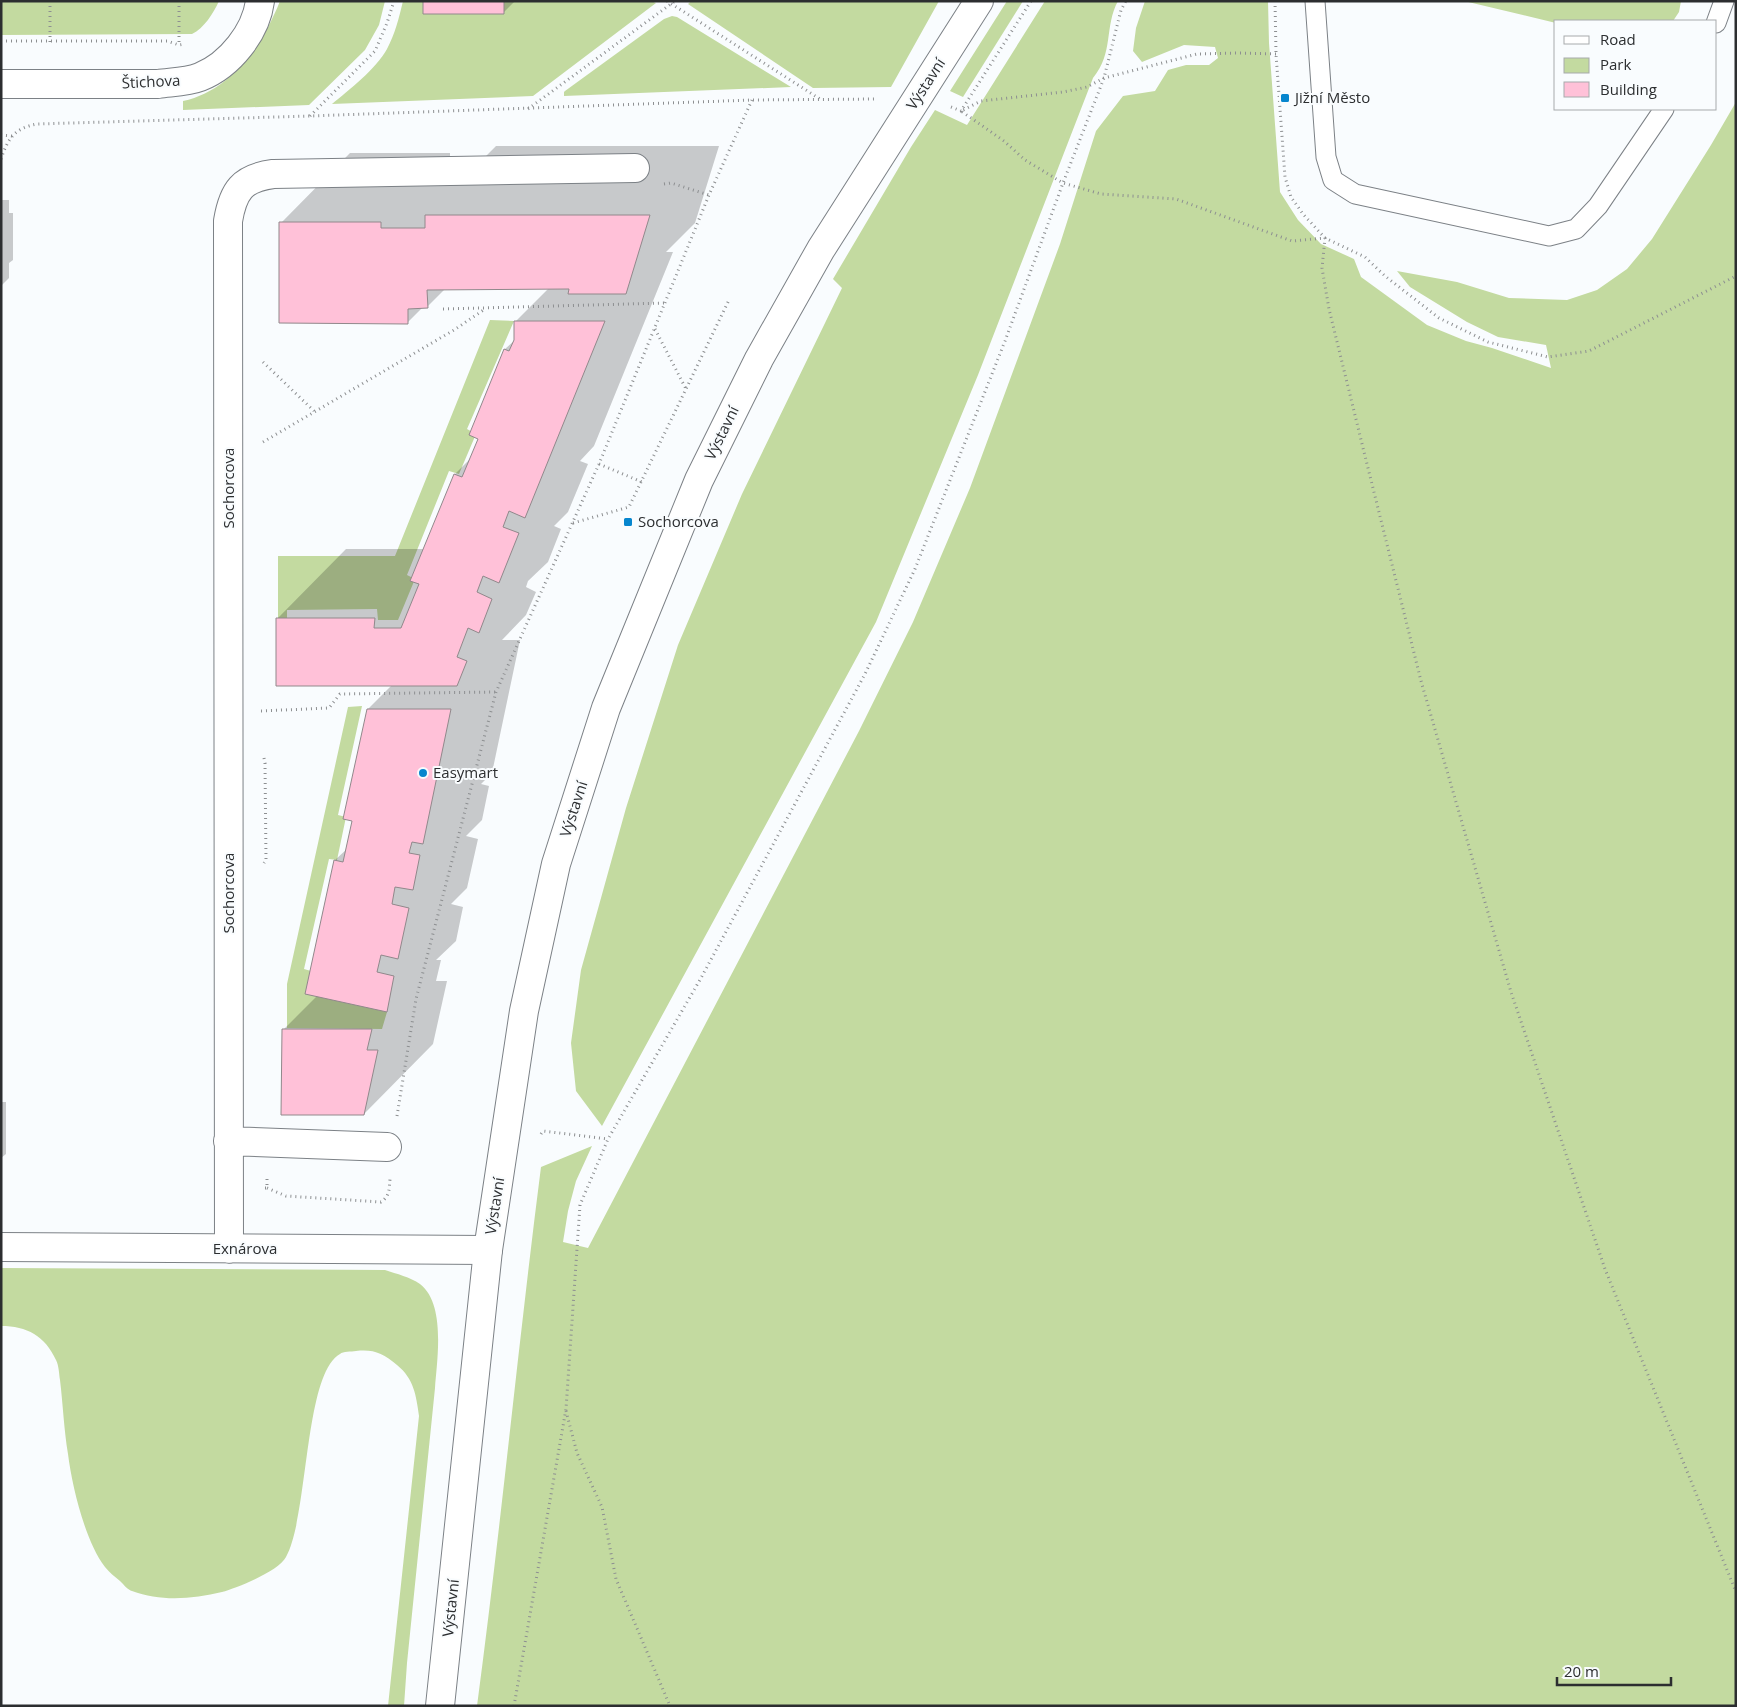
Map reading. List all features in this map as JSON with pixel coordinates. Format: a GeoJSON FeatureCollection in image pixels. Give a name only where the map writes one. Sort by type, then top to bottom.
{"type":"FeatureCollection","features":[{"type":"Feature","properties":{"kind":"street","name":"Štichova"},"geometry":{"type":"LineString","coordinates":[[1,84],[158,84],[184,81],[201,76],[234,54],[249,33],[260,1]]}},
{"type":"Feature","properties":{"kind":"street","name":"Výstavní"},"geometry":{"type":"LineString","coordinates":[[440,1706],[488,1250],[524,1011],[556,864],[606,708],[699,480],[759,359],[821,249],[979,2]]}},
{"type":"Feature","properties":{"kind":"street","name":"Sochorcova"},"geometry":{"type":"LineString","coordinates":[[229,1249],[228,220],[231,202],[238,190],[247,182],[259,176],[273,174],[635,168]]}},
{"type":"Feature","properties":{"kind":"street"},"geometry":{"type":"LineString","coordinates":[[228,1141],[391,1136]]}},
{"type":"Feature","properties":{"kind":"street","name":"Exnárova"},"geometry":{"type":"LineString","coordinates":[[1,1247],[488,1250]]}},
{"type":"Feature","properties":{"kind":"lane"},"geometry":{"type":"LineString","coordinates":[[1315,1],[1326,157],[1333,180],[1355,194],[1548,236],[1576,229],[1598,206],[1663,110]]}},
{"type":"Feature","properties":{"kind":"lane"},"geometry":{"type":"LineString","coordinates":[[1717,20],[1724,1]]}},
{"type":"Feature","properties":{"kind":"path"},"geometry":{"type":"LineString","coordinates":[[50,1],[50,42]]}},
{"type":"Feature","properties":{"kind":"path"},"geometry":{"type":"LineString","coordinates":[[179,1],[179,45]]}},
{"type":"Feature","properties":{"kind":"path"},"geometry":{"type":"LineString","coordinates":[[310,116],[375,51],[388,23],[394,1]]}},
{"type":"Feature","properties":{"kind":"path"},"geometry":{"type":"LineString","coordinates":[[667,1],[673,2],[821,99]]}},
{"type":"Feature","properties":{"kind":"path"},"geometry":{"type":"LineString","coordinates":[[961,111],[1031,1]]}},
{"type":"Feature","properties":{"kind":"path"},"geometry":{"type":"LineString","coordinates":[[514,1706],[566,1408],[580,1205],[608,1139],[701,978],[865,674],[915,569],[1005,341],[1104,78],[1121,10],[1126,1]]}},
{"type":"Feature","properties":{"kind":"path"},"geometry":{"type":"LineString","coordinates":[[527,109],[673,2]]}},
{"type":"Feature","properties":{"kind":"path"},"geometry":{"type":"LineString","coordinates":[[1,41],[167,41],[179,45],[187,44]]}},
{"type":"Feature","properties":{"kind":"path"},"geometry":{"type":"LineString","coordinates":[[961,111],[981,101],[1063,92],[1087,87],[1104,78],[1198,54],[1276,54]]}},
{"type":"Feature","properties":{"kind":"path"},"geometry":{"type":"LineString","coordinates":[[1,159],[12,136],[21,128],[37,124],[752,100],[885,99]]}},
{"type":"Feature","properties":{"kind":"path"},"geometry":{"type":"LineString","coordinates":[[391,1136],[416,999],[496,692],[599,464],[709,196],[752,100]]}},
{"type":"Feature","properties":{"kind":"path"},"geometry":{"type":"LineString","coordinates":[[948,105],[961,111],[1004,141],[1025,160],[1063,183],[1101,194],[1176,199],[1292,240],[1325,238],[1322,268],[1329,309],[1365,456],[1421,681],[1511,992],[1605,1269],[1736,1592]]}},
{"type":"Feature","properties":{"kind":"path"},"geometry":{"type":"LineString","coordinates":[[1,135],[12,136]]}},
{"type":"Feature","properties":{"kind":"path"},"geometry":{"type":"LineString","coordinates":[[662,184],[671,184],[709,196]]}},
{"type":"Feature","properties":{"kind":"path"},"geometry":{"type":"LineString","coordinates":[[1366,257],[1385,276],[1439,318],[1488,342],[1548,358],[1589,351],[1736,276]]}},
{"type":"Feature","properties":{"kind":"path"},"geometry":{"type":"LineString","coordinates":[[573,523],[630,507],[729,300]]}},
{"type":"Feature","properties":{"kind":"path"},"geometry":{"type":"LineString","coordinates":[[444,309],[666,303]]}},
{"type":"Feature","properties":{"kind":"path"},"geometry":{"type":"LineString","coordinates":[[260,434],[260,444],[454,330],[484,309]]}},
{"type":"Feature","properties":{"kind":"path"},"geometry":{"type":"LineString","coordinates":[[655,329],[686,390]]}},
{"type":"Feature","properties":{"kind":"path"},"geometry":{"type":"LineString","coordinates":[[263,371],[263,362],[314,411]]}},
{"type":"Feature","properties":{"kind":"path"},"geometry":{"type":"LineString","coordinates":[[599,464],[642,482]]}},
{"type":"Feature","properties":{"kind":"path"},"geometry":{"type":"LineString","coordinates":[[259,719],[259,711],[329,708],[340,694],[496,692]]}},
{"type":"Feature","properties":{"kind":"path"},"geometry":{"type":"LineString","coordinates":[[262,753],[266,763],[266,860],[262,867]]}},
{"type":"Feature","properties":{"kind":"path"},"geometry":{"type":"LineString","coordinates":[[267,1188],[286,1196],[382,1202],[388,1194],[390,1176]]}},
{"type":"Feature","properties":{"kind":"path"},"geometry":{"type":"LineString","coordinates":[[566,1408],[577,1453],[602,1507],[616,1579],[670,1706]]}},
{"type":"Feature","properties":{"kind":"green space"},"geometry":{"type":"Polygon","coordinates":[[[1,1],[219,1],[208,20],[192,34],[1,35],[1,1]]]}},
{"type":"Feature","properties":{"kind":"green space"},"geometry":{"type":"Polygon","coordinates":[[[280,1],[385,1],[379,25],[365,50],[309,105],[183,110],[183,101],[200,96],[216,87],[243,63],[264,33],[280,1]]]}},
{"type":"Feature","properties":{"kind":"green space"},"geometry":{"type":"Polygon","coordinates":[[[403,1],[423,1],[423,14],[503,14],[504,1],[651,1],[656,3],[533,96],[332,104],[362,79],[382,57],[395,32],[403,1]]]}},
{"type":"Feature","properties":{"kind":"green space"},"geometry":{"type":"Polygon","coordinates":[[[691,1],[939,1],[891,87],[813,88],[688,4],[691,1]]]}},
{"type":"Feature","properties":{"kind":"green space"},"geometry":{"type":"Polygon","coordinates":[[[1007,1],[1023,1],[963,97],[950,91],[1007,1]]]}},
{"type":"Feature","properties":{"kind":"green space"},"geometry":{"type":"Polygon","coordinates":[[[1045,1],[1118,1],[1111,20],[1104,59],[1100,69],[1093,78],[978,375],[876,622],[602,1126],[576,1091],[571,1043],[581,970],[626,808],[678,645],[742,494],[842,288],[833,279],[935,110],[967,125],[1045,1]]]}},
{"type":"Feature","properties":{"kind":"green space"},"geometry":{"type":"Polygon","coordinates":[[[1145,1],[1268,1],[1269,43],[1280,192],[1298,220],[1321,244],[1354,259],[1361,277],[1427,325],[1466,341],[1551,368],[1546,345],[1498,337],[1467,322],[1410,287],[1397,271],[1457,282],[1509,298],[1567,300],[1597,290],[1627,269],[1652,239],[1736,102],[1736,1706],[477,1706],[541,1167],[592,1146],[576,1181],[568,1211],[563,1242],[588,1248],[859,731],[913,622],[970,488],[1060,244],[1096,131],[1123,96],[1155,91],[1168,70],[1186,65],[1209,65],[1218,58],[1215,47],[1184,45],[1142,62],[1133,51],[1136,28],[1145,1]]]}},
{"type":"Feature","properties":{"kind":"green space"},"geometry":{"type":"Polygon","coordinates":[[[1464,1],[1681,1],[1679,12],[1674,20],[1554,20],[1554,23],[1464,1]]]}},
{"type":"Feature","properties":{"kind":"green space"},"geometry":{"type":"Polygon","coordinates":[[[672,16],[677,17],[791,87],[564,96],[565,91],[664,19],[672,16]]]}},
{"type":"Feature","properties":{"kind":"green space"},"geometry":{"type":"Polygon","coordinates":[[[490,320],[514,321],[467,429],[476,434],[459,474],[449,471],[407,575],[415,579],[398,620],[378,620],[377,609],[287,610],[287,621],[278,621],[278,556],[395,556],[490,320]]]}},
{"type":"Feature","properties":{"kind":"green space"},"geometry":{"type":"Polygon","coordinates":[[[362,706],[338,815],[346,817],[337,860],[329,859],[304,969],[387,1012],[382,1029],[287,1028],[287,984],[348,707],[362,706]]]}},
{"type":"Feature","properties":{"kind":"green space"},"geometry":{"type":"Polygon","coordinates":[[[1,1268],[385,1270],[420,1284],[428,1293],[434,1305],[437,1318],[438,1348],[404,1706],[388,1706],[419,1416],[411,1382],[403,1370],[392,1361],[373,1351],[341,1353],[328,1367],[320,1388],[313,1416],[299,1510],[293,1537],[286,1557],[282,1562],[257,1578],[222,1592],[177,1598],[154,1597],[129,1590],[108,1571],[91,1543],[80,1513],[73,1481],[57,1362],[52,1352],[34,1334],[19,1328],[1,1326],[1,1268]]]}},
{"type":"Feature","properties":{"kind":"building"},"geometry":{"type":"Polygon","coordinates":[[[423,1],[504,1],[504,14],[423,14],[423,1]]]}},
{"type":"Feature","properties":{"kind":"building"},"geometry":{"type":"Polygon","coordinates":[[[425,215],[650,215],[626,294],[568,294],[569,289],[427,290],[428,308],[408,309],[408,324],[279,323],[279,222],[381,222],[381,228],[425,228],[425,215]]]}},
{"type":"Feature","properties":{"kind":"building"},"geometry":{"type":"Polygon","coordinates":[[[514,321],[605,321],[525,518],[509,511],[503,527],[519,533],[499,583],[483,576],[477,592],[492,599],[479,633],[468,628],[457,657],[467,661],[457,686],[276,686],[276,618],[375,618],[374,628],[401,628],[419,584],[410,581],[454,474],[462,477],[478,439],[469,435],[504,349],[509,351],[514,340],[514,321]]]}},
{"type":"Feature","properties":{"kind":"building"},"geometry":{"type":"Polygon","coordinates":[[[367,709],[451,709],[423,844],[412,842],[409,853],[420,855],[413,890],[395,887],[392,904],[409,908],[398,959],[381,955],[377,972],[394,976],[387,1012],[305,994],[334,860],[343,862],[352,821],[343,819],[367,709]]]}},
{"type":"Feature","properties":{"kind":"building"},"geometry":{"type":"Polygon","coordinates":[[[282,1029],[372,1029],[367,1050],[378,1050],[364,1115],[281,1115],[282,1029]]]}},
{"type":"Feature","properties":{"kind":"place","name":"Jižní Město"},"geometry":{"type":"Point","coordinates":[1285,98]}},
{"type":"Feature","properties":{"kind":"place","name":"Sochorcova"},"geometry":{"type":"Point","coordinates":[628,522]}},
{"type":"Feature","properties":{"kind":"place","name":"Easymart"},"geometry":{"type":"Point","coordinates":[423,773]}}]}
